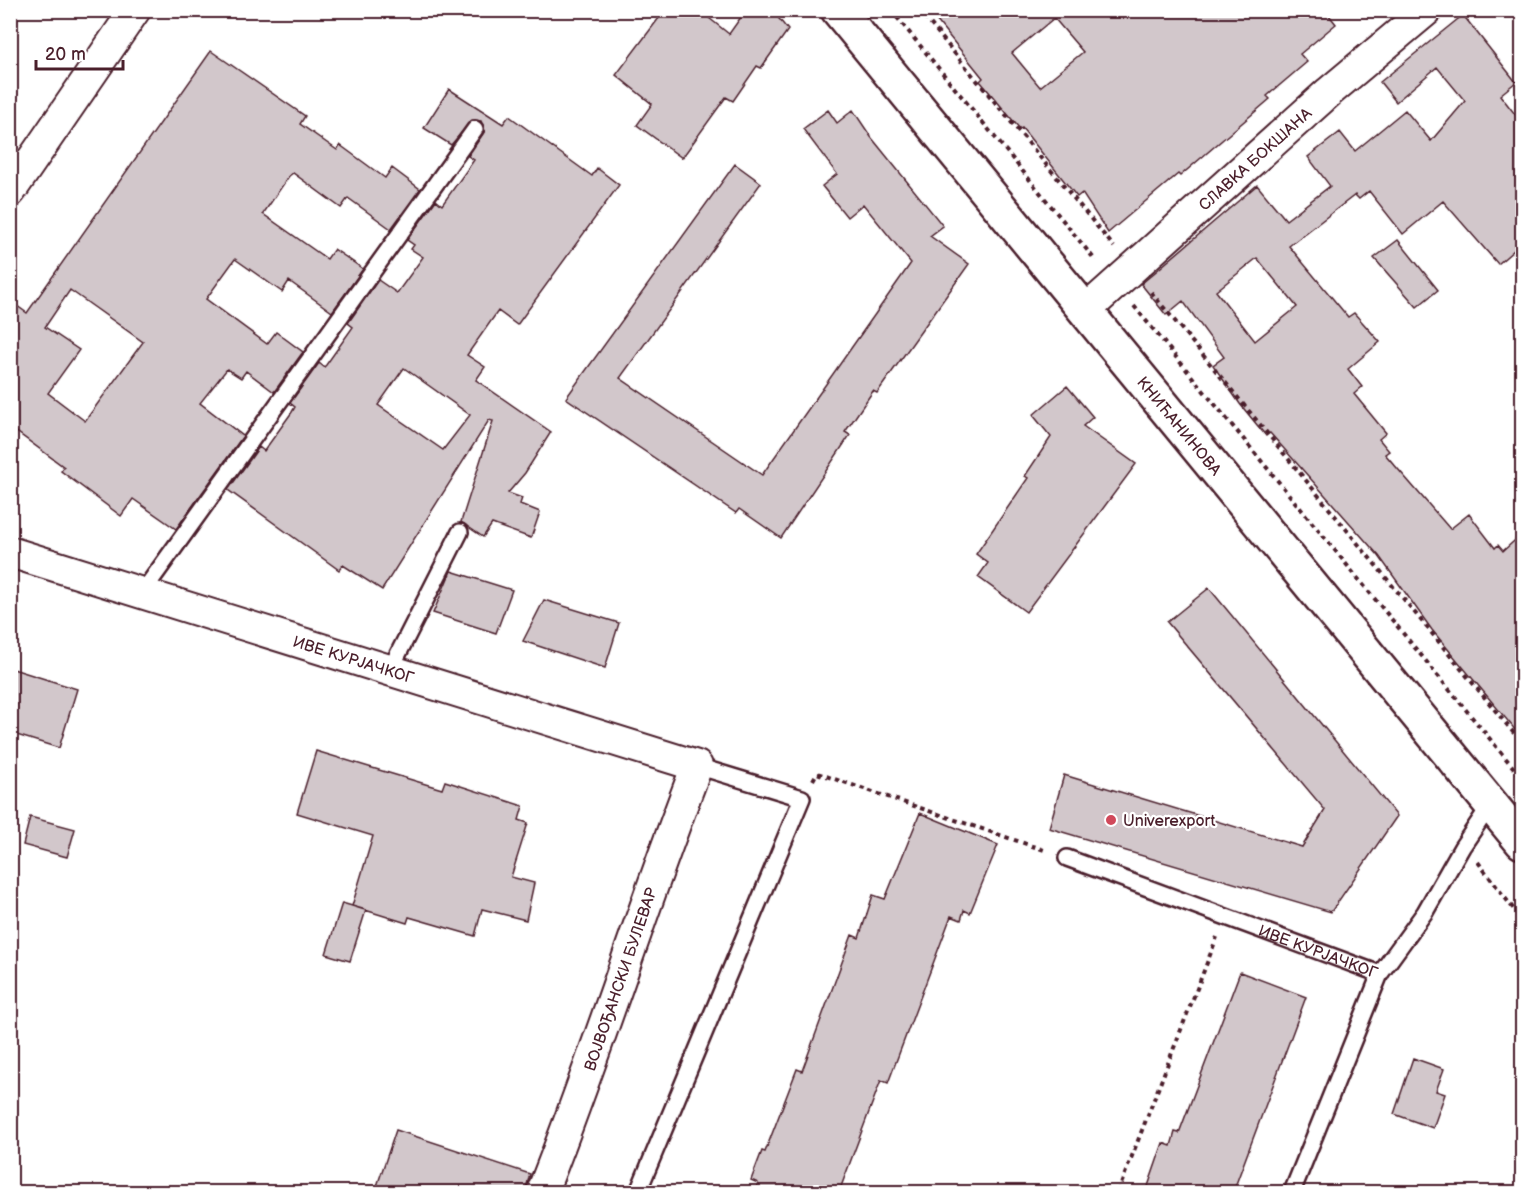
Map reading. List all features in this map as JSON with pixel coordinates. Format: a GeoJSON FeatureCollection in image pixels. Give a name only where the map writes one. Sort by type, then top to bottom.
{"type":"FeatureCollection","features":[{"type":"Feature","properties":{"kind":"main road","name":"КНИЋАНИНОВА"},"geometry":{"type":"LineString","coordinates":[[838,10],[1522,842]]}},
{"type":"Feature","properties":{"kind":"street"},"geometry":{"type":"LineString","coordinates":[[10,192],[135,10]]}},
{"type":"Feature","properties":{"kind":"street","name":"СЛАВКА БОКШАНА"},"geometry":{"type":"LineString","coordinates":[[1085,311],[1329,92],[1427,10]]}},
{"type":"Feature","properties":{"kind":"street","name":"ИВЕ КУРЈАЧКОГ"},"geometry":{"type":"LineString","coordinates":[[10,552],[697,766]]}},
{"type":"Feature","properties":{"kind":"street","name":"ВОЈВОЂАНСКИ БУЛЕВАР"},"geometry":{"type":"LineString","coordinates":[[542,1192],[578,1103],[640,915],[697,766]]}},
{"type":"Feature","properties":{"kind":"lane"},"geometry":{"type":"LineString","coordinates":[[142,593],[475,129]]}},
{"type":"Feature","properties":{"kind":"lane"},"geometry":{"type":"LineString","coordinates":[[390,670],[460,532]]}},
{"type":"Feature","properties":{"kind":"lane"},"geometry":{"type":"LineString","coordinates":[[638,1192],[802,798],[697,766]]}},
{"type":"Feature","properties":{"kind":"lane","name":"ИВЕ КУРЈАЧКОГ"},"geometry":{"type":"LineString","coordinates":[[1067,858],[1380,974],[1425,912],[1462,847],[1491,804]]}},
{"type":"Feature","properties":{"kind":"lane"},"geometry":{"type":"LineString","coordinates":[[1292,1192],[1380,974]]}},
{"type":"Feature","properties":{"kind":"path"},"geometry":{"type":"LineString","coordinates":[[891,10],[1123,276],[1522,743]]}},
{"type":"Feature","properties":{"kind":"path"},"geometry":{"type":"LineString","coordinates":[[919,10],[1123,276],[1522,778]]}},
{"type":"Feature","properties":{"kind":"path"},"geometry":{"type":"LineString","coordinates":[[802,798],[817,773],[1067,858]]}},
{"type":"Feature","properties":{"kind":"path"},"geometry":{"type":"LineString","coordinates":[[1462,847],[1470,853],[1522,920]]}},
{"type":"Feature","properties":{"kind":"path"},"geometry":{"type":"LineString","coordinates":[[1118,1192],[1225,916]]}},
{"type":"Feature","properties":{"kind":"building"},"geometry":{"type":"Polygon","coordinates":[[[665,10],[699,10],[729,34],[746,10],[772,10],[788,30],[761,68],[757,66],[733,101],[726,97],[682,158],[637,125],[652,104],[616,75],[665,10]]]}},
{"type":"Feature","properties":{"kind":"building"},"geometry":{"type":"Polygon","coordinates":[[[928,10],[1325,10],[1336,24],[1300,54],[1307,62],[1267,96],[1270,99],[1180,176],[1178,174],[1108,233],[1082,193],[1077,197],[1022,128],[1020,129],[980,81],[983,78],[928,10]],[[1054,18],[1012,53],[1040,87],[1083,52],[1054,18]]]}},
{"type":"Feature","properties":{"kind":"building"},"geometry":{"type":"Polygon","coordinates":[[[1463,15],[1516,82],[1500,95],[1522,123],[1522,243],[1498,264],[1443,201],[1403,234],[1369,191],[1359,199],[1355,195],[1289,246],[1348,317],[1354,313],[1380,342],[1348,369],[1362,387],[1354,394],[1386,433],[1379,439],[1389,451],[1385,454],[1450,529],[1469,514],[1495,548],[1498,545],[1503,551],[1522,534],[1522,738],[1432,630],[1379,556],[1270,433],[1266,436],[1240,404],[1213,365],[1224,357],[1183,301],[1166,315],[1141,284],[1257,185],[1286,220],[1330,186],[1308,157],[1340,132],[1355,151],[1405,110],[1431,141],[1465,101],[1437,67],[1396,102],[1380,82],[1463,15]],[[1257,258],[1216,291],[1255,341],[1297,307],[1257,258]]]}},
{"type":"Feature","properties":{"kind":"building"},"geometry":{"type":"Polygon","coordinates":[[[211,51],[305,116],[300,124],[337,150],[340,145],[385,178],[392,168],[420,189],[391,229],[348,198],[341,208],[293,173],[289,176],[263,214],[327,259],[334,249],[363,269],[332,312],[289,281],[282,292],[235,259],[206,299],[267,344],[276,332],[303,352],[274,392],[246,371],[241,378],[227,369],[200,403],[243,436],[176,529],[133,499],[121,516],[61,471],[64,467],[10,427],[10,301],[27,313],[211,51]],[[70,290],[45,327],[79,350],[48,393],[85,421],[143,342],[70,290]]]}},
{"type":"Feature","properties":{"kind":"building"},"geometry":{"type":"Polygon","coordinates":[[[449,89],[503,124],[509,116],[592,176],[597,168],[619,185],[517,325],[498,311],[467,355],[485,367],[476,380],[551,432],[525,473],[508,493],[522,498],[520,504],[540,512],[531,538],[492,524],[483,537],[461,522],[493,421],[489,420],[382,590],[343,565],[339,570],[228,490],[259,447],[264,451],[292,412],[295,407],[290,403],[319,363],[324,367],[326,365],[353,327],[348,323],[378,280],[397,293],[423,257],[411,249],[414,245],[407,240],[436,200],[442,205],[474,160],[468,156],[485,131],[481,121],[472,120],[451,145],[424,128],[449,89]],[[404,368],[378,405],[443,450],[470,415],[404,368]]]}},
{"type":"Feature","properties":{"kind":"building"},"geometry":{"type":"Polygon","coordinates":[[[828,110],[837,123],[853,110],[871,137],[943,226],[930,236],[969,264],[877,393],[873,391],[845,432],[850,435],[781,538],[739,509],[736,513],[566,398],[735,164],[761,183],[620,378],[762,475],[911,263],[863,204],[847,217],[822,186],[837,174],[803,129],[828,110]]]}},
{"type":"Feature","properties":{"kind":"building"},"geometry":{"type":"Polygon","coordinates":[[[1398,240],[1438,290],[1417,307],[1374,258],[1398,240]]]}},
{"type":"Feature","properties":{"kind":"building"},"geometry":{"type":"Polygon","coordinates":[[[1067,386],[1093,417],[1083,426],[1136,464],[1026,612],[978,577],[988,563],[976,554],[1028,478],[1025,476],[1051,437],[1033,415],[1067,386]]]}},
{"type":"Feature","properties":{"kind":"building"},"geometry":{"type":"Polygon","coordinates":[[[451,571],[512,590],[496,633],[433,613],[451,571]]]}},
{"type":"Feature","properties":{"kind":"building"},"geometry":{"type":"Polygon","coordinates":[[[1209,588],[1397,816],[1331,912],[1049,828],[1064,775],[1302,847],[1325,810],[1167,622],[1209,588]]]}},
{"type":"Feature","properties":{"kind":"building"},"geometry":{"type":"Polygon","coordinates":[[[544,600],[619,623],[605,668],[523,641],[544,600]]]}},
{"type":"Feature","properties":{"kind":"building"},"geometry":{"type":"Polygon","coordinates":[[[10,668],[77,689],[59,748],[10,733],[10,668]]]}},
{"type":"Feature","properties":{"kind":"building"},"geometry":{"type":"Polygon","coordinates":[[[316,751],[442,789],[445,781],[523,806],[519,820],[528,823],[511,877],[534,883],[526,920],[482,909],[475,936],[409,917],[407,923],[352,906],[373,836],[297,813],[316,751]]]}},
{"type":"Feature","properties":{"kind":"building"},"geometry":{"type":"Polygon","coordinates":[[[920,813],[998,845],[970,913],[964,910],[961,920],[951,916],[888,1083],[881,1080],[839,1192],[755,1192],[758,1183],[751,1180],[762,1151],[765,1152],[797,1069],[802,1071],[852,935],[859,938],[873,895],[885,899],[920,813]]]}},
{"type":"Feature","properties":{"kind":"building"},"geometry":{"type":"Polygon","coordinates":[[[30,817],[75,829],[67,857],[23,845],[30,817]]]}},
{"type":"Feature","properties":{"kind":"building"},"geometry":{"type":"Polygon","coordinates":[[[342,903],[366,910],[350,961],[326,954],[342,903]]]}},
{"type":"Feature","properties":{"kind":"building"},"geometry":{"type":"Polygon","coordinates":[[[1240,972],[1306,997],[1233,1192],[1146,1192],[1163,1143],[1171,1146],[1175,1132],[1179,1133],[1240,972]]]}},
{"type":"Feature","properties":{"kind":"building"},"geometry":{"type":"Polygon","coordinates":[[[1413,1058],[1444,1069],[1436,1091],[1445,1094],[1433,1128],[1394,1114],[1413,1058]]]}},
{"type":"Feature","properties":{"kind":"building"},"geometry":{"type":"Polygon","coordinates":[[[396,1130],[530,1174],[525,1192],[375,1192],[396,1130]]]}},
{"type":"Feature","properties":{"kind":"place","name":"Univerexport"},"geometry":{"type":"Point","coordinates":[1111,820]}}]}
